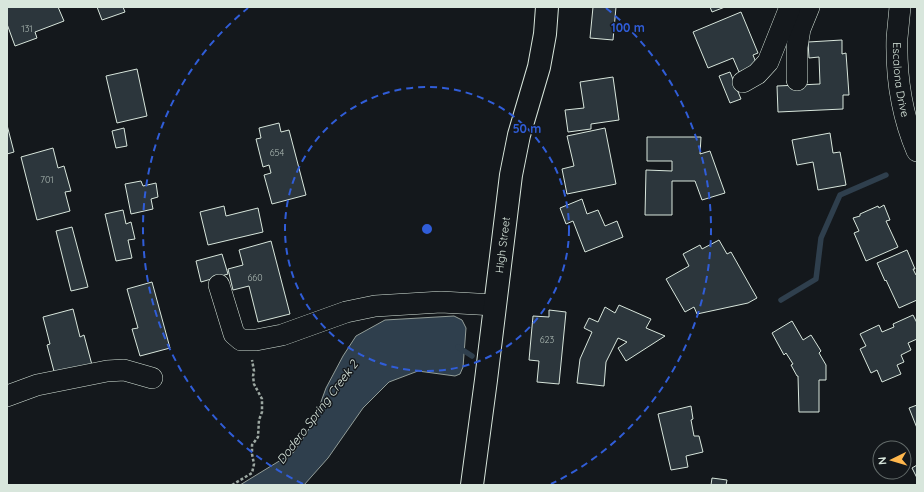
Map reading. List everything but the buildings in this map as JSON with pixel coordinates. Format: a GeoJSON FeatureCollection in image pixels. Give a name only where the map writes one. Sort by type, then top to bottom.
{"type":"FeatureCollection","features":[{"type":"Feature","properties":{"kind":"main road","name":"High Street"},"geometry":{"type":"LineString","coordinates":[[472,485],[511,175],[519,135],[540,67],[547,7]]}},
{"type":"Feature","properties":{"kind":"street"},"geometry":{"type":"LineString","coordinates":[[743,82],[757,74],[768,62],[790,7]]}},
{"type":"Feature","properties":{"kind":"street"},"geometry":{"type":"LineString","coordinates":[[797,80],[797,47],[800,28],[809,7]]}},
{"type":"Feature","properties":{"kind":"street","name":"Escalona Drive"},"geometry":{"type":"LineString","coordinates":[[900,7],[897,38],[898,77],[901,99],[910,134],[917,151]]}},
{"type":"Feature","properties":{"kind":"street"},"geometry":{"type":"LineString","coordinates":[[218,285],[234,334],[241,340],[256,340],[282,335],[346,312],[375,306],[441,302],[495,305]]}},
{"type":"Feature","properties":{"kind":"street"},"geometry":{"type":"LineString","coordinates":[[7,396],[37,385],[107,371],[124,370],[152,378]]}},
{"type":"Feature","properties":{"kind":"path"},"geometry":{"type":"LineString","coordinates":[[232,485],[252,473],[254,468],[252,445],[258,437],[259,420],[262,412],[262,399],[254,384],[254,370],[251,356],[256,340]]}},
{"type":"Feature","properties":{"kind":"water"},"geometry":{"type":"Polygon","coordinates":[[[454,316],[462,320],[466,328],[463,367],[460,374],[455,376],[418,371],[389,382],[363,408],[328,458],[304,485],[240,485],[294,452],[314,421],[326,388],[343,356],[356,336],[385,320],[454,316]]]}},
{"type":"Feature","properties":{"kind":"waterway"},"geometry":{"type":"LineString","coordinates":[[781,300],[816,279],[821,238],[840,195],[886,175]]}},
{"type":"Feature","properties":{"kind":"waterway","name":"Dodero Spring Creek 2"},"geometry":{"type":"LineString","coordinates":[[458,347],[472,356]]}}]}
